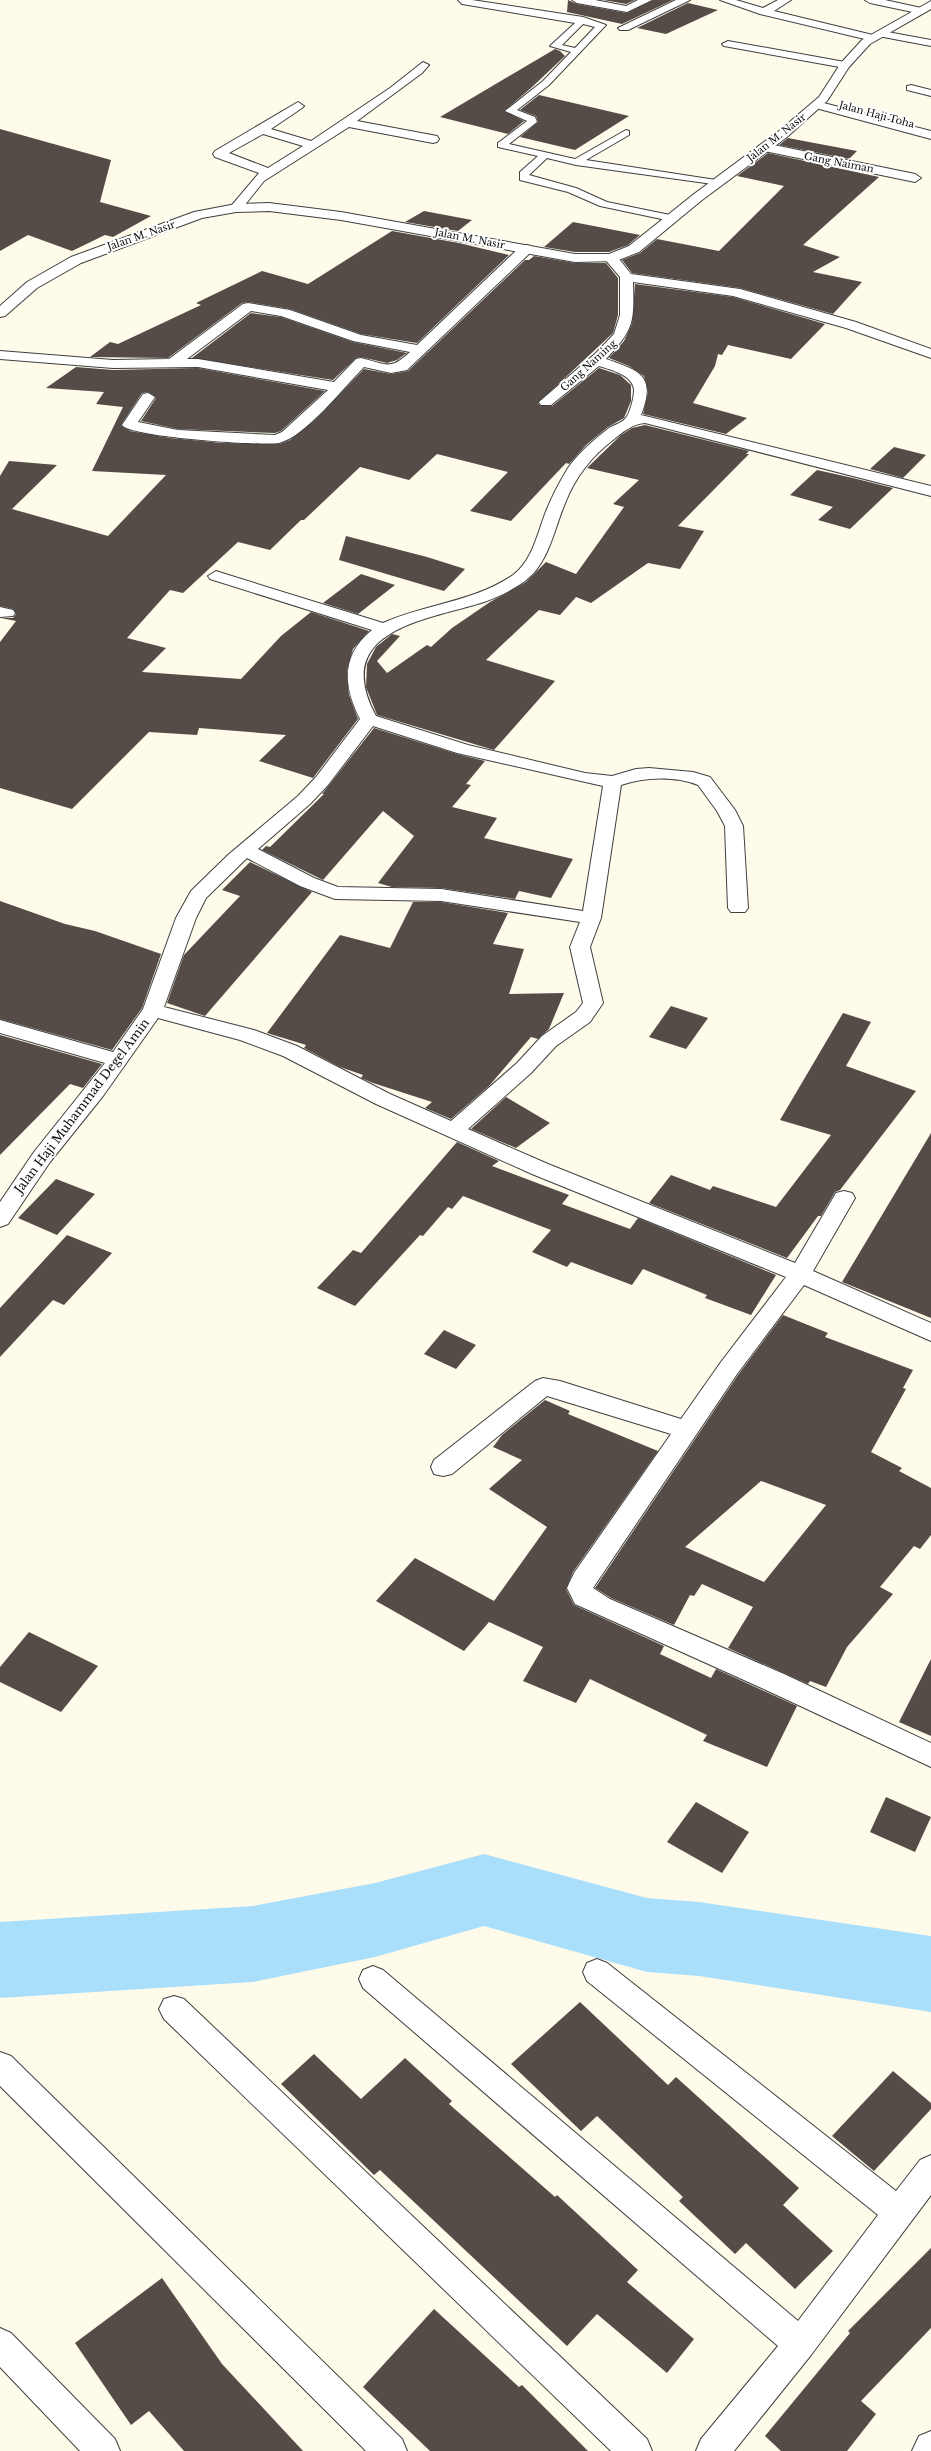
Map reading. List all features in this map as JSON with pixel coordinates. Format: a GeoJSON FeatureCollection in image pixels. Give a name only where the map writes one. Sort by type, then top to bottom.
{"type":"FeatureCollection","features":[{"type":"Feature","properties":{"kind":"street"},"geometry":{"type":"LineString","coordinates":[[578,0],[630,9],[647,0]]}},
{"type":"Feature","properties":{"kind":"street"},"geometry":{"type":"LineString","coordinates":[[624,28],[685,0]]}},
{"type":"Feature","properties":{"kind":"street"},"geometry":{"type":"LineString","coordinates":[[725,0],[764,12],[877,36],[931,43]]}},
{"type":"Feature","properties":{"kind":"street"},"geometry":{"type":"LineString","coordinates":[[764,12],[786,0]]}},
{"type":"Feature","properties":{"kind":"street"},"geometry":{"type":"LineString","coordinates":[[870,0],[926,8]]}},
{"type":"Feature","properties":{"kind":"street","name":"Jalan M. Nasir"},"geometry":{"type":"LineString","coordinates":[[0,313],[32,285],[76,260],[199,215],[236,208],[269,207],[341,216],[575,258],[611,258],[634,249],[671,218],[764,148],[820,102],[845,66],[866,42],[926,8]]}},
{"type":"Feature","properties":{"kind":"street"},"geometry":{"type":"LineString","coordinates":[[728,44],[845,66]]}},
{"type":"Feature","properties":{"kind":"street"},"geometry":{"type":"LineString","coordinates":[[236,208],[250,188],[268,172],[347,123],[394,90],[418,71],[423,65]]}},
{"type":"Feature","properties":{"kind":"street"},"geometry":{"type":"LineString","coordinates":[[911,88],[931,92]]}},
{"type":"Feature","properties":{"kind":"street"},"geometry":{"type":"LineString","coordinates":[[820,102],[931,135]]}},
{"type":"Feature","properties":{"kind":"street","name":"Jalan Haji Toha"},"geometry":{"type":"LineString","coordinates":[[820,102],[931,128]]}},
{"type":"Feature","properties":{"kind":"street"},"geometry":{"type":"LineString","coordinates":[[268,172],[219,154],[262,130],[298,106]]}},
{"type":"Feature","properties":{"kind":"street"},"geometry":{"type":"LineString","coordinates":[[347,123],[433,139]]}},
{"type":"Feature","properties":{"kind":"street"},"geometry":{"type":"LineString","coordinates":[[262,130],[313,145]]}},
{"type":"Feature","properties":{"kind":"street","name":"Gang Naiman"},"geometry":{"type":"LineString","coordinates":[[764,148],[915,178]]}},
{"type":"Feature","properties":{"kind":"street"},"geometry":{"type":"LineString","coordinates":[[148,397],[129,425],[178,434],[275,440],[287,435],[335,393],[336,388],[361,362],[391,368],[402,367],[526,249]]}},
{"type":"Feature","properties":{"kind":"street"},"geometry":{"type":"LineString","coordinates":[[611,258],[627,277],[701,286],[734,292],[851,325],[931,354]]}},
{"type":"Feature","properties":{"kind":"street","name":"Gang Naming"},"geometry":{"type":"LineString","coordinates":[[546,402],[596,360],[618,338],[625,325],[627,277]]}},
{"type":"Feature","properties":{"kind":"street"},"geometry":{"type":"LineString","coordinates":[[172,363],[248,307],[278,312],[350,336],[421,350]]}},
{"type":"Feature","properties":{"kind":"street"},"geometry":{"type":"LineString","coordinates":[[0,355],[100,364],[198,362],[336,388]]}},
{"type":"Feature","properties":{"kind":"street"},"geometry":{"type":"LineString","coordinates":[[596,360],[632,375],[639,381],[641,392],[632,420]]}},
{"type":"Feature","properties":{"kind":"street"},"geometry":{"type":"LineString","coordinates":[[738,908],[734,826],[710,785],[696,778],[649,773],[636,774],[613,782],[584,778],[512,762],[369,719],[357,698],[355,678],[357,664],[367,642],[383,628],[399,621],[493,594],[519,577],[542,548],[553,514],[574,469],[587,453],[602,440],[632,420],[655,421],[931,491]]}},
{"type":"Feature","properties":{"kind":"street"},"geometry":{"type":"LineString","coordinates":[[216,576],[383,628]]}},
{"type":"Feature","properties":{"kind":"street","name":"Jalan Haji Muhammad Degel Amin"},"geometry":{"type":"LineString","coordinates":[[0,1219],[7,1195],[118,1060],[154,1010],[192,904],[209,883],[304,800],[322,781],[369,719]]}},
{"type":"Feature","properties":{"kind":"street"},"geometry":{"type":"LineString","coordinates":[[454,1130],[524,1068],[549,1041],[588,1012],[593,1000],[580,947],[591,918],[613,782]]}},
{"type":"Feature","properties":{"kind":"street"},"geometry":{"type":"LineString","coordinates":[[246,850],[307,882],[335,892],[442,895],[591,918]]}},
{"type":"Feature","properties":{"kind":"street"},"geometry":{"type":"LineString","coordinates":[[154,1010],[247,1035],[290,1051],[383,1099],[633,1207],[800,1274],[931,1333]]}},
{"type":"Feature","properties":{"kind":"street"},"geometry":{"type":"LineString","coordinates":[[0,1026],[118,1060]]}},
{"type":"Feature","properties":{"kind":"street"},"geometry":{"type":"LineString","coordinates":[[844,1198],[800,1274],[760,1325],[583,1580],[580,1588],[582,1594],[601,1606],[775,1682],[931,1756]]}},
{"type":"Feature","properties":{"kind":"street"},"geometry":{"type":"LineString","coordinates":[[443,1467],[543,1387],[560,1390],[687,1430]]}},
{"type":"Feature","properties":{"kind":"street"},"geometry":{"type":"LineString","coordinates":[[597,1972],[899,2213]]}},
{"type":"Feature","properties":{"kind":"street"},"geometry":{"type":"LineString","coordinates":[[373,1979],[800,2344]]}},
{"type":"Feature","properties":{"kind":"street"},"geometry":{"type":"LineString","coordinates":[[174,2009],[635,2451]]}},
{"type":"Feature","properties":{"kind":"street"},"geometry":{"type":"LineString","coordinates":[[0,2066],[390,2451]]}},
{"type":"Feature","properties":{"kind":"street"},"geometry":{"type":"LineString","coordinates":[[713,2451],[800,2344],[931,2170]]}},
{"type":"Feature","properties":{"kind":"street"},"geometry":{"type":"LineString","coordinates":[[0,2344],[103,2451]]}},
{"type":"Feature","properties":{"kind":"lane"},"geometry":{"type":"LineString","coordinates":[[462,1],[583,20],[602,25],[546,83],[510,111],[532,121],[502,146],[576,162],[716,183]]}},
{"type":"Feature","properties":{"kind":"lane"},"geometry":{"type":"LineString","coordinates":[[577,51],[554,46],[583,20]]}},
{"type":"Feature","properties":{"kind":"lane"},"geometry":{"type":"LineString","coordinates":[[576,162],[626,133]]}},
{"type":"Feature","properties":{"kind":"lane"},"geometry":{"type":"LineString","coordinates":[[545,156],[524,174],[524,178],[572,190],[604,204],[671,218]]}},
{"type":"Feature","properties":{"kind":"building"},"geometry":{"type":"Polygon","coordinates":[[[568,0],[577,4],[627,13],[653,0],[673,0],[622,24],[567,12],[568,0]]]}},
{"type":"Feature","properties":{"kind":"building"},"geometry":{"type":"Polygon","coordinates":[[[603,0],[635,0],[626,4],[603,0]]]}},
{"type":"Feature","properties":{"kind":"building"},"geometry":{"type":"Polygon","coordinates":[[[688,3],[718,10],[666,34],[637,28],[688,3]]]}},
{"type":"Feature","properties":{"kind":"building"},"geometry":{"type":"Polygon","coordinates":[[[555,49],[560,51],[565,56],[504,111],[524,121],[508,134],[440,117],[555,49]]]}},
{"type":"Feature","properties":{"kind":"building"},"geometry":{"type":"Polygon","coordinates":[[[539,95],[629,116],[575,150],[520,137],[538,122],[536,116],[520,110],[539,95]]]}},
{"type":"Feature","properties":{"kind":"building"},"geometry":{"type":"Polygon","coordinates":[[[0,129],[111,160],[100,202],[151,216],[113,237],[105,235],[72,251],[28,235],[0,251],[0,129]]]}},
{"type":"Feature","properties":{"kind":"building"},"geometry":{"type":"Polygon","coordinates":[[[788,138],[857,151],[849,159],[779,145],[788,138]]]}},
{"type":"Feature","properties":{"kind":"building"},"geometry":{"type":"Polygon","coordinates":[[[768,153],[879,177],[803,245],[840,257],[813,272],[862,282],[833,314],[740,288],[632,273],[622,260],[640,253],[657,239],[719,251],[784,186],[737,176],[768,153]]]}},
{"type":"Feature","properties":{"kind":"building"},"geometry":{"type":"Polygon","coordinates":[[[424,211],[472,220],[458,231],[405,222],[424,211]]]}},
{"type":"Feature","properties":{"kind":"building"},"geometry":{"type":"Polygon","coordinates":[[[573,222],[640,235],[628,245],[609,252],[575,252],[544,247],[573,222]]]}},
{"type":"Feature","properties":{"kind":"building"},"geometry":{"type":"Polygon","coordinates":[[[392,231],[459,243],[509,255],[417,343],[361,334],[290,309],[248,302],[242,303],[168,358],[90,357],[110,342],[118,344],[201,305],[196,303],[262,271],[308,284],[392,231]]]}},
{"type":"Feature","properties":{"kind":"building"},"geometry":{"type":"Polygon","coordinates":[[[534,256],[575,263],[606,263],[618,278],[618,315],[613,333],[538,403],[541,406],[552,406],[599,368],[620,375],[631,385],[631,401],[624,418],[608,427],[586,445],[569,464],[566,463],[511,521],[470,511],[508,472],[437,454],[409,480],[360,467],[270,550],[238,542],[183,593],[170,590],[127,638],[166,648],[142,672],[241,679],[281,636],[311,612],[369,631],[353,649],[347,671],[349,695],[358,719],[313,778],[259,761],[286,735],[199,728],[197,735],[149,732],[72,809],[0,788],[0,642],[16,621],[1,618],[13,618],[16,614],[13,609],[0,606],[0,476],[9,461],[57,465],[12,509],[108,536],[166,475],[92,471],[123,407],[96,404],[104,392],[46,388],[76,367],[113,370],[198,368],[325,391],[281,431],[275,433],[178,429],[141,421],[156,398],[148,392],[142,393],[121,425],[130,431],[170,438],[223,443],[280,444],[290,440],[313,422],[364,369],[391,374],[408,371],[525,260],[529,260],[534,256]]]}},
{"type":"Feature","properties":{"kind":"building"},"geometry":{"type":"Polygon","coordinates":[[[635,284],[733,297],[825,324],[791,359],[728,345],[722,355],[718,354],[715,366],[693,403],[747,418],[726,434],[643,414],[648,392],[644,376],[629,366],[609,358],[624,341],[632,324],[635,284]]]}},
{"type":"Feature","properties":{"kind":"building"},"geometry":{"type":"Polygon","coordinates":[[[251,313],[281,317],[353,342],[407,353],[397,360],[387,363],[361,357],[356,358],[333,380],[192,358],[251,313]]]}},
{"type":"Feature","properties":{"kind":"building"},"geometry":{"type":"Polygon","coordinates":[[[645,425],[749,451],[746,454],[749,454],[678,526],[704,531],[680,569],[648,563],[591,603],[576,597],[560,615],[539,610],[486,660],[555,681],[494,750],[377,715],[366,687],[367,664],[376,647],[392,634],[400,636],[377,661],[387,673],[427,645],[431,647],[452,628],[490,602],[526,582],[546,562],[576,574],[624,507],[613,504],[639,480],[587,468],[621,435],[632,428],[645,425]]]}},
{"type":"Feature","properties":{"kind":"building"},"geometry":{"type":"Polygon","coordinates":[[[894,447],[926,455],[903,478],[870,469],[894,447]]]}},
{"type":"Feature","properties":{"kind":"building"},"geometry":{"type":"Polygon","coordinates":[[[817,470],[893,488],[850,529],[818,520],[833,507],[790,495],[817,470]]]}},
{"type":"Feature","properties":{"kind":"building"},"geometry":{"type":"Polygon","coordinates":[[[346,536],[427,557],[465,569],[444,591],[339,560],[346,536]]]}},
{"type":"Feature","properties":{"kind":"building"},"geometry":{"type":"Polygon","coordinates":[[[361,574],[395,585],[358,614],[323,603],[361,574]]]}},
{"type":"Feature","properties":{"kind":"building"},"geometry":{"type":"Polygon","coordinates":[[[374,728],[457,754],[485,761],[466,784],[471,785],[452,807],[497,818],[484,838],[573,859],[551,898],[519,891],[515,899],[441,888],[392,887],[378,883],[414,836],[383,811],[323,880],[262,850],[266,846],[270,847],[324,794],[322,794],[374,728]]]}},
{"type":"Feature","properties":{"kind":"building"},"geometry":{"type":"Polygon","coordinates":[[[250,862],[312,892],[205,1016],[167,1003],[184,955],[240,896],[222,890],[250,862]]]}},
{"type":"Feature","properties":{"kind":"building"},"geometry":{"type":"Polygon","coordinates":[[[0,901],[65,924],[95,931],[161,954],[142,1008],[112,1050],[0,1019],[0,901]]]}},
{"type":"Feature","properties":{"kind":"building"},"geometry":{"type":"Polygon","coordinates":[[[413,902],[441,902],[508,913],[493,944],[524,949],[509,994],[564,993],[549,1029],[538,1039],[531,1037],[489,1086],[451,1119],[425,1108],[432,1102],[361,1078],[363,1075],[340,1067],[304,1048],[306,1045],[267,1033],[340,935],[390,948],[413,902]]]}},
{"type":"Feature","properties":{"kind":"building"},"geometry":{"type":"Polygon","coordinates":[[[671,1006],[708,1018],[686,1049],[649,1037],[671,1006]]]}},
{"type":"Feature","properties":{"kind":"building"},"geometry":{"type":"Polygon","coordinates":[[[843,1013],[871,1022],[846,1066],[916,1091],[840,1190],[835,1192],[821,1216],[818,1216],[787,1258],[649,1203],[671,1175],[710,1190],[713,1186],[776,1207],[831,1135],[780,1120],[843,1013]]]}},
{"type":"Feature","properties":{"kind":"building"},"geometry":{"type":"Polygon","coordinates":[[[0,1035],[102,1064],[83,1088],[70,1084],[0,1155],[0,1035]]]}},
{"type":"Feature","properties":{"kind":"building"},"geometry":{"type":"Polygon","coordinates":[[[506,1097],[550,1123],[516,1148],[471,1129],[506,1097]]]}},
{"type":"Feature","properties":{"kind":"building"},"geometry":{"type":"Polygon","coordinates":[[[931,1133],[931,1318],[842,1282],[931,1133]]]}},
{"type":"Feature","properties":{"kind":"building"},"geometry":{"type":"Polygon","coordinates":[[[457,1142],[499,1161],[492,1166],[569,1195],[562,1204],[630,1229],[638,1218],[776,1275],[751,1315],[705,1298],[707,1295],[643,1269],[632,1285],[571,1262],[567,1267],[532,1252],[551,1230],[463,1196],[452,1209],[448,1207],[423,1236],[420,1235],[355,1306],[317,1288],[353,1250],[361,1253],[457,1142]]]}},
{"type":"Feature","properties":{"kind":"building"},"geometry":{"type":"Polygon","coordinates":[[[56,1179],[95,1194],[57,1235],[18,1218],[56,1179]]]}},
{"type":"Feature","properties":{"kind":"building"},"geometry":{"type":"Polygon","coordinates":[[[67,1235],[112,1253],[64,1305],[53,1300],[0,1357],[0,1308],[67,1235]]]}},
{"type":"Feature","properties":{"kind":"building"},"geometry":{"type":"Polygon","coordinates":[[[783,1315],[828,1333],[825,1337],[913,1370],[903,1388],[906,1389],[871,1452],[902,1468],[899,1471],[931,1488],[931,1535],[920,1549],[914,1546],[880,1587],[893,1594],[847,1647],[826,1687],[810,1681],[808,1684],[728,1648],[753,1607],[702,1584],[694,1596],[690,1595],[674,1625],[611,1598],[595,1588],[738,1375],[783,1315]],[[761,1481],[685,1547],[764,1582],[826,1505],[761,1481]]]}},
{"type":"Feature","properties":{"kind":"building"},"geometry":{"type":"Polygon","coordinates":[[[444,1330],[476,1345],[456,1369],[424,1354],[444,1330]]]}},
{"type":"Feature","properties":{"kind":"building"},"geometry":{"type":"Polygon","coordinates":[[[545,1400],[570,1411],[568,1414],[658,1451],[573,1572],[566,1589],[574,1605],[664,1646],[660,1654],[711,1678],[716,1669],[797,1706],[767,1767],[703,1741],[707,1735],[590,1679],[576,1703],[523,1681],[543,1647],[489,1622],[464,1651],[376,1601],[415,1558],[494,1601],[547,1527],[489,1489],[522,1460],[493,1447],[502,1435],[545,1400]]]}},
{"type":"Feature","properties":{"kind":"building"},"geometry":{"type":"Polygon","coordinates":[[[29,1632],[98,1666],[61,1712],[0,1682],[0,1667],[29,1632]]]}},
{"type":"Feature","properties":{"kind":"building"},"geometry":{"type":"Polygon","coordinates":[[[931,1659],[931,1736],[899,1722],[931,1659]]]}},
{"type":"Feature","properties":{"kind":"building"},"geometry":{"type":"Polygon","coordinates":[[[886,1797],[931,1817],[915,1852],[870,1832],[886,1797]]]}},
{"type":"Feature","properties":{"kind":"building"},"geometry":{"type":"Polygon","coordinates":[[[696,1802],[749,1832],[722,1873],[667,1842],[696,1802]]]}},
{"type":"Feature","properties":{"kind":"building"},"geometry":{"type":"Polygon","coordinates":[[[580,2002],[668,2085],[676,2077],[799,2188],[783,2205],[833,2251],[795,2289],[746,2243],[735,2254],[679,2201],[683,2197],[597,2116],[581,2131],[511,2064],[580,2002]]]}},
{"type":"Feature","properties":{"kind":"building"},"geometry":{"type":"Polygon","coordinates":[[[314,2054],[361,2099],[405,2058],[452,2101],[449,2104],[555,2197],[557,2195],[638,2270],[627,2282],[694,2339],[667,2373],[597,2314],[567,2346],[380,2170],[374,2175],[281,2084],[314,2054]]]}},
{"type":"Feature","properties":{"kind":"building"},"geometry":{"type":"Polygon","coordinates":[[[893,2071],[931,2103],[931,2109],[874,2171],[832,2136],[893,2071]]]}},
{"type":"Feature","properties":{"kind":"building"},"geometry":{"type":"Polygon","coordinates":[[[931,2248],[931,2328],[861,2401],[876,2414],[847,2451],[781,2451],[765,2436],[850,2333],[848,2331],[931,2248]]]}},
{"type":"Feature","properties":{"kind":"building"},"geometry":{"type":"Polygon","coordinates":[[[162,2278],[222,2364],[303,2451],[184,2451],[149,2411],[131,2425],[75,2343],[162,2278]]]}},
{"type":"Feature","properties":{"kind":"building"},"geometry":{"type":"Polygon","coordinates":[[[434,2309],[519,2387],[522,2385],[588,2451],[430,2451],[363,2387],[434,2309]]]}},
{"type":"Feature","properties":{"kind":"waterway"},"geometry":{"type":"LineString","coordinates":[[0,1960],[253,1944],[375,1920],[484,1890],[647,1935],[699,1939],[931,1974]]}}]}
